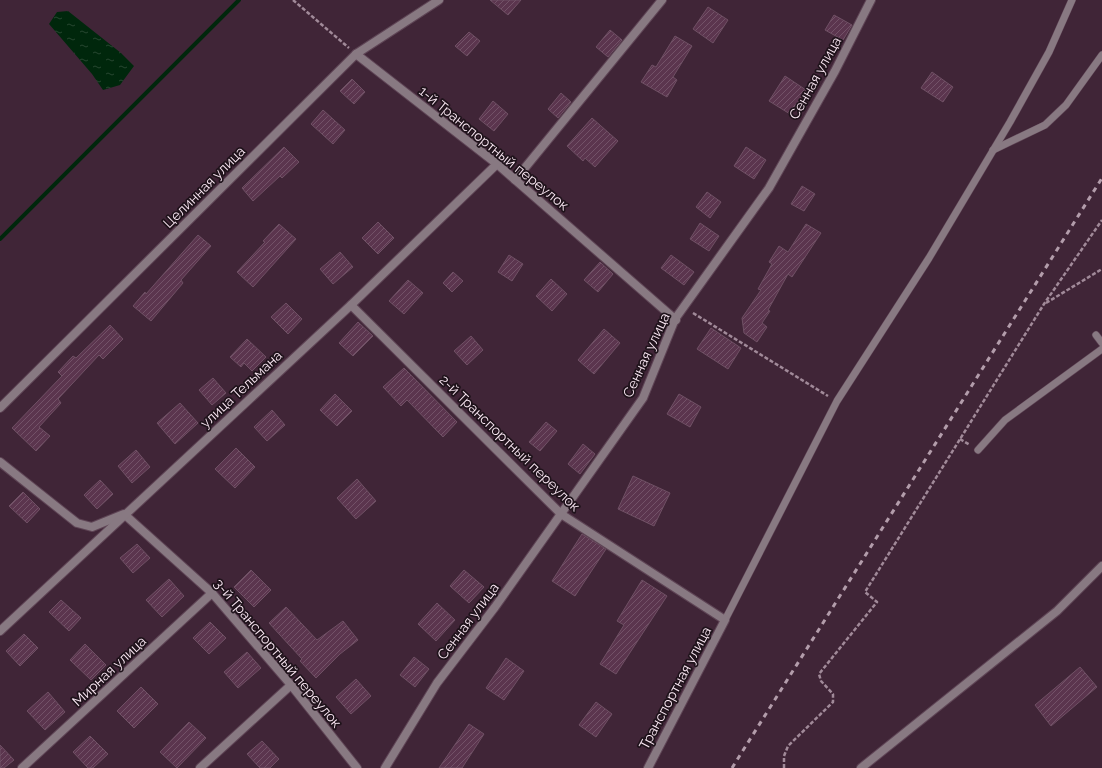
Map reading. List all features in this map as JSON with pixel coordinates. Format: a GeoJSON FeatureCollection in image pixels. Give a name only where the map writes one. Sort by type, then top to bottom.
{"type":"FeatureCollection","features":[{"type":"Feature","properties":{"kind":"street","name":"Целинная улица"},"geometry":{"type":"LineString","coordinates":[[0,408],[356,54],[439,0]]}},
{"type":"Feature","properties":{"kind":"street"},"geometry":{"type":"LineString","coordinates":[[515,180],[662,0]]}},
{"type":"Feature","properties":{"kind":"street","name":"Сенная улица"},"geometry":{"type":"LineString","coordinates":[[385,768],[437,683],[495,607],[643,398],[676,320],[768,188],[835,71],[871,0]]}},
{"type":"Feature","properties":{"kind":"street","name":"1-й Транспортный переулок"},"geometry":{"type":"LineString","coordinates":[[356,54],[497,164],[676,320]]}},
{"type":"Feature","properties":{"kind":"street","name":"улица Тельмана"},"geometry":{"type":"LineString","coordinates":[[0,631],[124,514],[351,305],[497,164]]}},
{"type":"Feature","properties":{"kind":"street","name":"2-й Транспортный переулок"},"geometry":{"type":"LineString","coordinates":[[351,305],[561,514],[725,620]]}},
{"type":"Feature","properties":{"kind":"street"},"geometry":{"type":"LineString","coordinates":[[0,462],[78,524],[92,527],[124,514]]}},
{"type":"Feature","properties":{"kind":"street","name":"3-й Транспортный переулок"},"geometry":{"type":"LineString","coordinates":[[124,514],[212,593],[291,685],[357,768]]}},
{"type":"Feature","properties":{"kind":"street"},"geometry":{"type":"LineString","coordinates":[[861,768],[1057,611],[1102,566]]}},
{"type":"Feature","properties":{"kind":"street","name":"Мирная улица"},"geometry":{"type":"LineString","coordinates":[[22,768],[212,593]]}},
{"type":"Feature","properties":{"kind":"street","name":"Транспортная улица"},"geometry":{"type":"LineString","coordinates":[[648,768],[725,620]]}},
{"type":"Feature","properties":{"kind":"street"},"geometry":{"type":"LineString","coordinates":[[200,768],[291,685]]}},
{"type":"Feature","properties":{"kind":"lane"},"geometry":{"type":"LineString","coordinates":[[725,620],[837,401],[929,258],[993,150],[1049,52],[1072,0]]}},
{"type":"Feature","properties":{"kind":"lane"},"geometry":{"type":"LineString","coordinates":[[993,150],[1045,125],[1066,105],[1102,55]]}},
{"type":"Feature","properties":{"kind":"lane"},"geometry":{"type":"LineString","coordinates":[[1096,335],[1102,344]]}},
{"type":"Feature","properties":{"kind":"lane"},"geometry":{"type":"LineString","coordinates":[[978,450],[1005,420],[1102,349]]}},
{"type":"Feature","properties":{"kind":"path"},"geometry":{"type":"LineString","coordinates":[[293,0],[356,54]]}},
{"type":"Feature","properties":{"kind":"path"},"geometry":{"type":"LineString","coordinates":[[784,768],[784,756],[788,746],[832,702],[833,694],[820,681],[819,674],[877,602],[865,592],[1044,304],[1102,220]]}},
{"type":"Feature","properties":{"kind":"path"},"geometry":{"type":"LineString","coordinates":[[1044,304],[1102,269]]}},
{"type":"Feature","properties":{"kind":"path"},"geometry":{"type":"LineString","coordinates":[[684,307],[837,401]]}},
{"type":"Feature","properties":{"kind":"water"},"geometry":{"type":"Polygon","coordinates":[[[68,11],[121,53],[134,66],[120,85],[103,90],[92,74],[49,24],[57,12],[68,11]]]}},
{"type":"Feature","properties":{"kind":"building"},"geometry":{"type":"Polygon","coordinates":[[[490,0],[521,0],[508,15],[490,0]]]}},
{"type":"Feature","properties":{"kind":"building"},"geometry":{"type":"Polygon","coordinates":[[[708,7],[728,20],[713,43],[693,29],[708,7]]]}},
{"type":"Feature","properties":{"kind":"building"},"geometry":{"type":"Polygon","coordinates":[[[834,15],[852,25],[843,40],[825,30],[834,15]]]}},
{"type":"Feature","properties":{"kind":"building"},"geometry":{"type":"Polygon","coordinates":[[[610,30],[622,40],[608,57],[596,47],[610,30]]]}},
{"type":"Feature","properties":{"kind":"building"},"geometry":{"type":"Polygon","coordinates":[[[469,32],[480,41],[467,56],[455,46],[469,32]]]}},
{"type":"Feature","properties":{"kind":"building"},"geometry":{"type":"Polygon","coordinates":[[[675,36],[692,46],[673,77],[677,80],[667,97],[641,82],[652,65],[656,67],[675,36]]]}},
{"type":"Feature","properties":{"kind":"building"},"geometry":{"type":"Polygon","coordinates":[[[932,72],[953,87],[943,102],[921,88],[932,72]]]}},
{"type":"Feature","properties":{"kind":"building"},"geometry":{"type":"Polygon","coordinates":[[[785,76],[806,90],[790,114],[769,101],[785,76]]]}},
{"type":"Feature","properties":{"kind":"building"},"geometry":{"type":"Polygon","coordinates":[[[352,79],[365,92],[354,104],[340,91],[352,79]]]}},
{"type":"Feature","properties":{"kind":"building"},"geometry":{"type":"Polygon","coordinates":[[[561,93],[571,102],[558,118],[548,109],[561,93]]]}},
{"type":"Feature","properties":{"kind":"building"},"geometry":{"type":"Polygon","coordinates":[[[493,101],[508,114],[494,131],[479,119],[493,101]]]}},
{"type":"Feature","properties":{"kind":"building"},"geometry":{"type":"Polygon","coordinates":[[[323,110],[345,130],[333,144],[311,124],[323,110]]]}},
{"type":"Feature","properties":{"kind":"building"},"geometry":{"type":"Polygon","coordinates":[[[592,118],[618,141],[595,167],[585,158],[583,161],[567,146],[592,118]]]}},
{"type":"Feature","properties":{"kind":"building"},"geometry":{"type":"Polygon","coordinates":[[[284,147],[299,162],[282,178],[280,176],[253,201],[242,188],[284,147]]]}},
{"type":"Feature","properties":{"kind":"building"},"geometry":{"type":"Polygon","coordinates":[[[746,147],[766,160],[754,179],[734,166],[746,147]]]}},
{"type":"Feature","properties":{"kind":"building"},"geometry":{"type":"Polygon","coordinates":[[[802,186],[815,194],[804,211],[791,204],[802,186]]]}},
{"type":"Feature","properties":{"kind":"building"},"geometry":{"type":"Polygon","coordinates":[[[707,192],[721,202],[710,218],[696,207],[707,192]]]}},
{"type":"Feature","properties":{"kind":"building"},"geometry":{"type":"Polygon","coordinates":[[[378,222],[394,238],[378,254],[362,238],[378,222]]]}},
{"type":"Feature","properties":{"kind":"building"},"geometry":{"type":"Polygon","coordinates":[[[700,223],[719,236],[709,251],[690,239],[700,223]]]}},
{"type":"Feature","properties":{"kind":"building"},"geometry":{"type":"Polygon","coordinates":[[[279,224],[296,239],[253,287],[237,272],[265,242],[263,241],[279,224]]]}},
{"type":"Feature","properties":{"kind":"building"},"geometry":{"type":"Polygon","coordinates":[[[806,224],[821,233],[792,277],[788,274],[768,310],[770,311],[762,323],[767,327],[757,342],[744,333],[742,318],[761,290],[758,289],[772,264],[769,262],[779,246],[788,252],[806,224]]]}},
{"type":"Feature","properties":{"kind":"building"},"geometry":{"type":"Polygon","coordinates":[[[198,235],[211,246],[181,280],[183,283],[151,321],[133,306],[145,292],[146,294],[198,235]]]}},
{"type":"Feature","properties":{"kind":"building"},"geometry":{"type":"Polygon","coordinates":[[[340,252],[353,267],[333,284],[320,269],[340,252]]]}},
{"type":"Feature","properties":{"kind":"building"},"geometry":{"type":"Polygon","coordinates":[[[509,255],[523,264],[512,281],[498,272],[509,255]]]}},
{"type":"Feature","properties":{"kind":"building"},"geometry":{"type":"Polygon","coordinates":[[[671,255],[694,272],[684,285],[661,268],[671,255]]]}},
{"type":"Feature","properties":{"kind":"building"},"geometry":{"type":"Polygon","coordinates":[[[600,262],[613,274],[598,292],[584,280],[600,262]]]}},
{"type":"Feature","properties":{"kind":"building"},"geometry":{"type":"Polygon","coordinates":[[[453,272],[463,281],[452,292],[443,283],[453,272]]]}},
{"type":"Feature","properties":{"kind":"building"},"geometry":{"type":"Polygon","coordinates":[[[551,279],[567,294],[552,311],[536,296],[551,279]]]}},
{"type":"Feature","properties":{"kind":"building"},"geometry":{"type":"Polygon","coordinates":[[[408,280],[423,293],[404,314],[389,301],[408,280]]]}},
{"type":"Feature","properties":{"kind":"building"},"geometry":{"type":"Polygon","coordinates":[[[286,303],[302,319],[288,334],[271,317],[286,303]]]}},
{"type":"Feature","properties":{"kind":"building"},"geometry":{"type":"Polygon","coordinates":[[[358,322],[373,336],[353,356],[339,343],[358,322]]]}},
{"type":"Feature","properties":{"kind":"building"},"geometry":{"type":"Polygon","coordinates":[[[110,325],[123,339],[103,359],[99,355],[58,399],[61,403],[39,427],[50,436],[36,451],[12,428],[62,376],[58,372],[73,356],[76,358],[110,325]]]}},
{"type":"Feature","properties":{"kind":"building"},"geometry":{"type":"Polygon","coordinates":[[[711,328],[741,348],[728,369],[697,349],[711,328]]]}},
{"type":"Feature","properties":{"kind":"building"},"geometry":{"type":"Polygon","coordinates":[[[604,329],[620,343],[594,374],[578,360],[604,329]]]}},
{"type":"Feature","properties":{"kind":"building"},"geometry":{"type":"Polygon","coordinates":[[[471,336],[483,350],[467,365],[454,351],[471,336]]]}},
{"type":"Feature","properties":{"kind":"building"},"geometry":{"type":"Polygon","coordinates":[[[247,339],[266,357],[252,371],[244,363],[241,367],[230,357],[247,339]]]}},
{"type":"Feature","properties":{"kind":"building"},"geometry":{"type":"Polygon","coordinates":[[[404,368],[457,422],[443,437],[407,400],[401,406],[383,387],[404,368]]]}},
{"type":"Feature","properties":{"kind":"building"},"geometry":{"type":"Polygon","coordinates":[[[213,378],[226,393],[212,405],[199,390],[213,378]]]}},
{"type":"Feature","properties":{"kind":"building"},"geometry":{"type":"Polygon","coordinates":[[[335,394],[352,411],[337,426],[320,410],[335,394]]]}},
{"type":"Feature","properties":{"kind":"building"},"geometry":{"type":"Polygon","coordinates":[[[679,394],[701,407],[690,427],[667,414],[679,394]]]}},
{"type":"Feature","properties":{"kind":"building"},"geometry":{"type":"Polygon","coordinates":[[[180,403],[198,423],[175,444],[157,423],[180,403]]]}},
{"type":"Feature","properties":{"kind":"building"},"geometry":{"type":"Polygon","coordinates":[[[272,410],[285,425],[267,441],[254,427],[272,410]]]}},
{"type":"Feature","properties":{"kind":"building"},"geometry":{"type":"Polygon","coordinates":[[[546,422],[557,431],[540,451],[529,442],[546,422]]]}},
{"type":"Feature","properties":{"kind":"building"},"geometry":{"type":"Polygon","coordinates":[[[583,444],[595,454],[580,474],[568,464],[583,444]]]}},
{"type":"Feature","properties":{"kind":"building"},"geometry":{"type":"Polygon","coordinates":[[[236,448],[255,467],[235,488],[215,469],[236,448]]]}},
{"type":"Feature","properties":{"kind":"building"},"geometry":{"type":"Polygon","coordinates":[[[136,450],[150,467],[132,483],[118,466],[136,450]]]}},
{"type":"Feature","properties":{"kind":"building"},"geometry":{"type":"Polygon","coordinates":[[[633,476],[670,493],[654,526],[618,509],[633,476]]]}},
{"type":"Feature","properties":{"kind":"building"},"geometry":{"type":"Polygon","coordinates":[[[357,479],[376,501],[356,519],[337,498],[357,479]]]}},
{"type":"Feature","properties":{"kind":"building"},"geometry":{"type":"Polygon","coordinates":[[[100,480],[113,494],[97,509],[84,495],[100,480]]]}},
{"type":"Feature","properties":{"kind":"building"},"geometry":{"type":"Polygon","coordinates":[[[23,492],[40,509],[27,523],[9,506],[23,492]]]}},
{"type":"Feature","properties":{"kind":"building"},"geometry":{"type":"Polygon","coordinates":[[[582,534],[606,549],[575,596],[552,581],[582,534]]]}},
{"type":"Feature","properties":{"kind":"building"},"geometry":{"type":"Polygon","coordinates":[[[137,544],[150,558],[133,573],[120,558],[137,544]]]}},
{"type":"Feature","properties":{"kind":"building"},"geometry":{"type":"Polygon","coordinates":[[[251,570],[271,590],[254,607],[234,587],[251,570]]]}},
{"type":"Feature","properties":{"kind":"building"},"geometry":{"type":"Polygon","coordinates":[[[464,570],[484,587],[469,603],[450,586],[464,570]]]}},
{"type":"Feature","properties":{"kind":"building"},"geometry":{"type":"Polygon","coordinates":[[[169,579],[184,596],[162,617],[146,600],[169,579]]]}},
{"type":"Feature","properties":{"kind":"building"},"geometry":{"type":"Polygon","coordinates":[[[642,580],[667,596],[616,674],[600,664],[624,625],[617,621],[642,580]]]}},
{"type":"Feature","properties":{"kind":"building"},"geometry":{"type":"Polygon","coordinates":[[[61,600],[81,618],[69,631],[49,612],[61,600]]]}},
{"type":"Feature","properties":{"kind":"building"},"geometry":{"type":"Polygon","coordinates":[[[437,603],[455,620],[436,641],[418,624],[437,603]]]}},
{"type":"Feature","properties":{"kind":"building"},"geometry":{"type":"Polygon","coordinates":[[[286,607],[317,640],[343,621],[358,640],[340,654],[316,678],[300,661],[302,659],[269,623],[286,607]]]}},
{"type":"Feature","properties":{"kind":"building"},"geometry":{"type":"Polygon","coordinates":[[[210,622],[226,638],[209,654],[193,638],[210,622]]]}},
{"type":"Feature","properties":{"kind":"building"},"geometry":{"type":"Polygon","coordinates":[[[24,634],[38,648],[20,666],[6,651],[24,634]]]}},
{"type":"Feature","properties":{"kind":"building"},"geometry":{"type":"Polygon","coordinates":[[[85,644],[106,665],[91,680],[70,660],[85,644]]]}},
{"type":"Feature","properties":{"kind":"building"},"geometry":{"type":"Polygon","coordinates":[[[247,652],[261,668],[238,688],[224,672],[247,652]]]}},
{"type":"Feature","properties":{"kind":"building"},"geometry":{"type":"Polygon","coordinates":[[[414,657],[429,669],[415,687],[400,675],[414,657]]]}},
{"type":"Feature","properties":{"kind":"building"},"geometry":{"type":"Polygon","coordinates":[[[506,658],[524,671],[504,700],[486,688],[506,658]]]}},
{"type":"Feature","properties":{"kind":"building"},"geometry":{"type":"Polygon","coordinates":[[[1080,667],[1097,687],[1051,726],[1035,705],[1080,667]]]}},
{"type":"Feature","properties":{"kind":"building"},"geometry":{"type":"Polygon","coordinates":[[[356,679],[371,696],[351,714],[336,697],[356,679]]]}},
{"type":"Feature","properties":{"kind":"building"},"geometry":{"type":"Polygon","coordinates":[[[141,687],[158,704],[134,728],[117,711],[141,687]]]}},
{"type":"Feature","properties":{"kind":"building"},"geometry":{"type":"Polygon","coordinates":[[[48,692],[65,712],[45,730],[27,711],[48,692]]]}},
{"type":"Feature","properties":{"kind":"building"},"geometry":{"type":"Polygon","coordinates":[[[596,702],[612,714],[596,737],[579,725],[596,702]]]}},
{"type":"Feature","properties":{"kind":"building"},"geometry":{"type":"Polygon","coordinates":[[[189,722],[206,738],[177,768],[160,752],[189,722]]]}},
{"type":"Feature","properties":{"kind":"building"},"geometry":{"type":"Polygon","coordinates":[[[469,724],[484,734],[462,768],[439,768],[469,724]]]}},
{"type":"Feature","properties":{"kind":"building"},"geometry":{"type":"Polygon","coordinates":[[[90,736],[108,754],[93,768],[88,768],[73,752],[90,736]]]}},
{"type":"Feature","properties":{"kind":"building"},"geometry":{"type":"Polygon","coordinates":[[[262,741],[279,759],[270,768],[260,768],[247,754],[262,741]]]}},
{"type":"Feature","properties":{"kind":"building"},"geometry":{"type":"Polygon","coordinates":[[[0,745],[14,760],[4,768],[0,768],[0,745]]]}},
{"type":"Feature","properties":{"kind":"waterway"},"geometry":{"type":"LineString","coordinates":[[0,239],[239,0]]}},
{"type":"Feature","properties":{"kind":"railway"},"geometry":{"type":"LineString","coordinates":[[732,768],[1102,178]]}}]}
